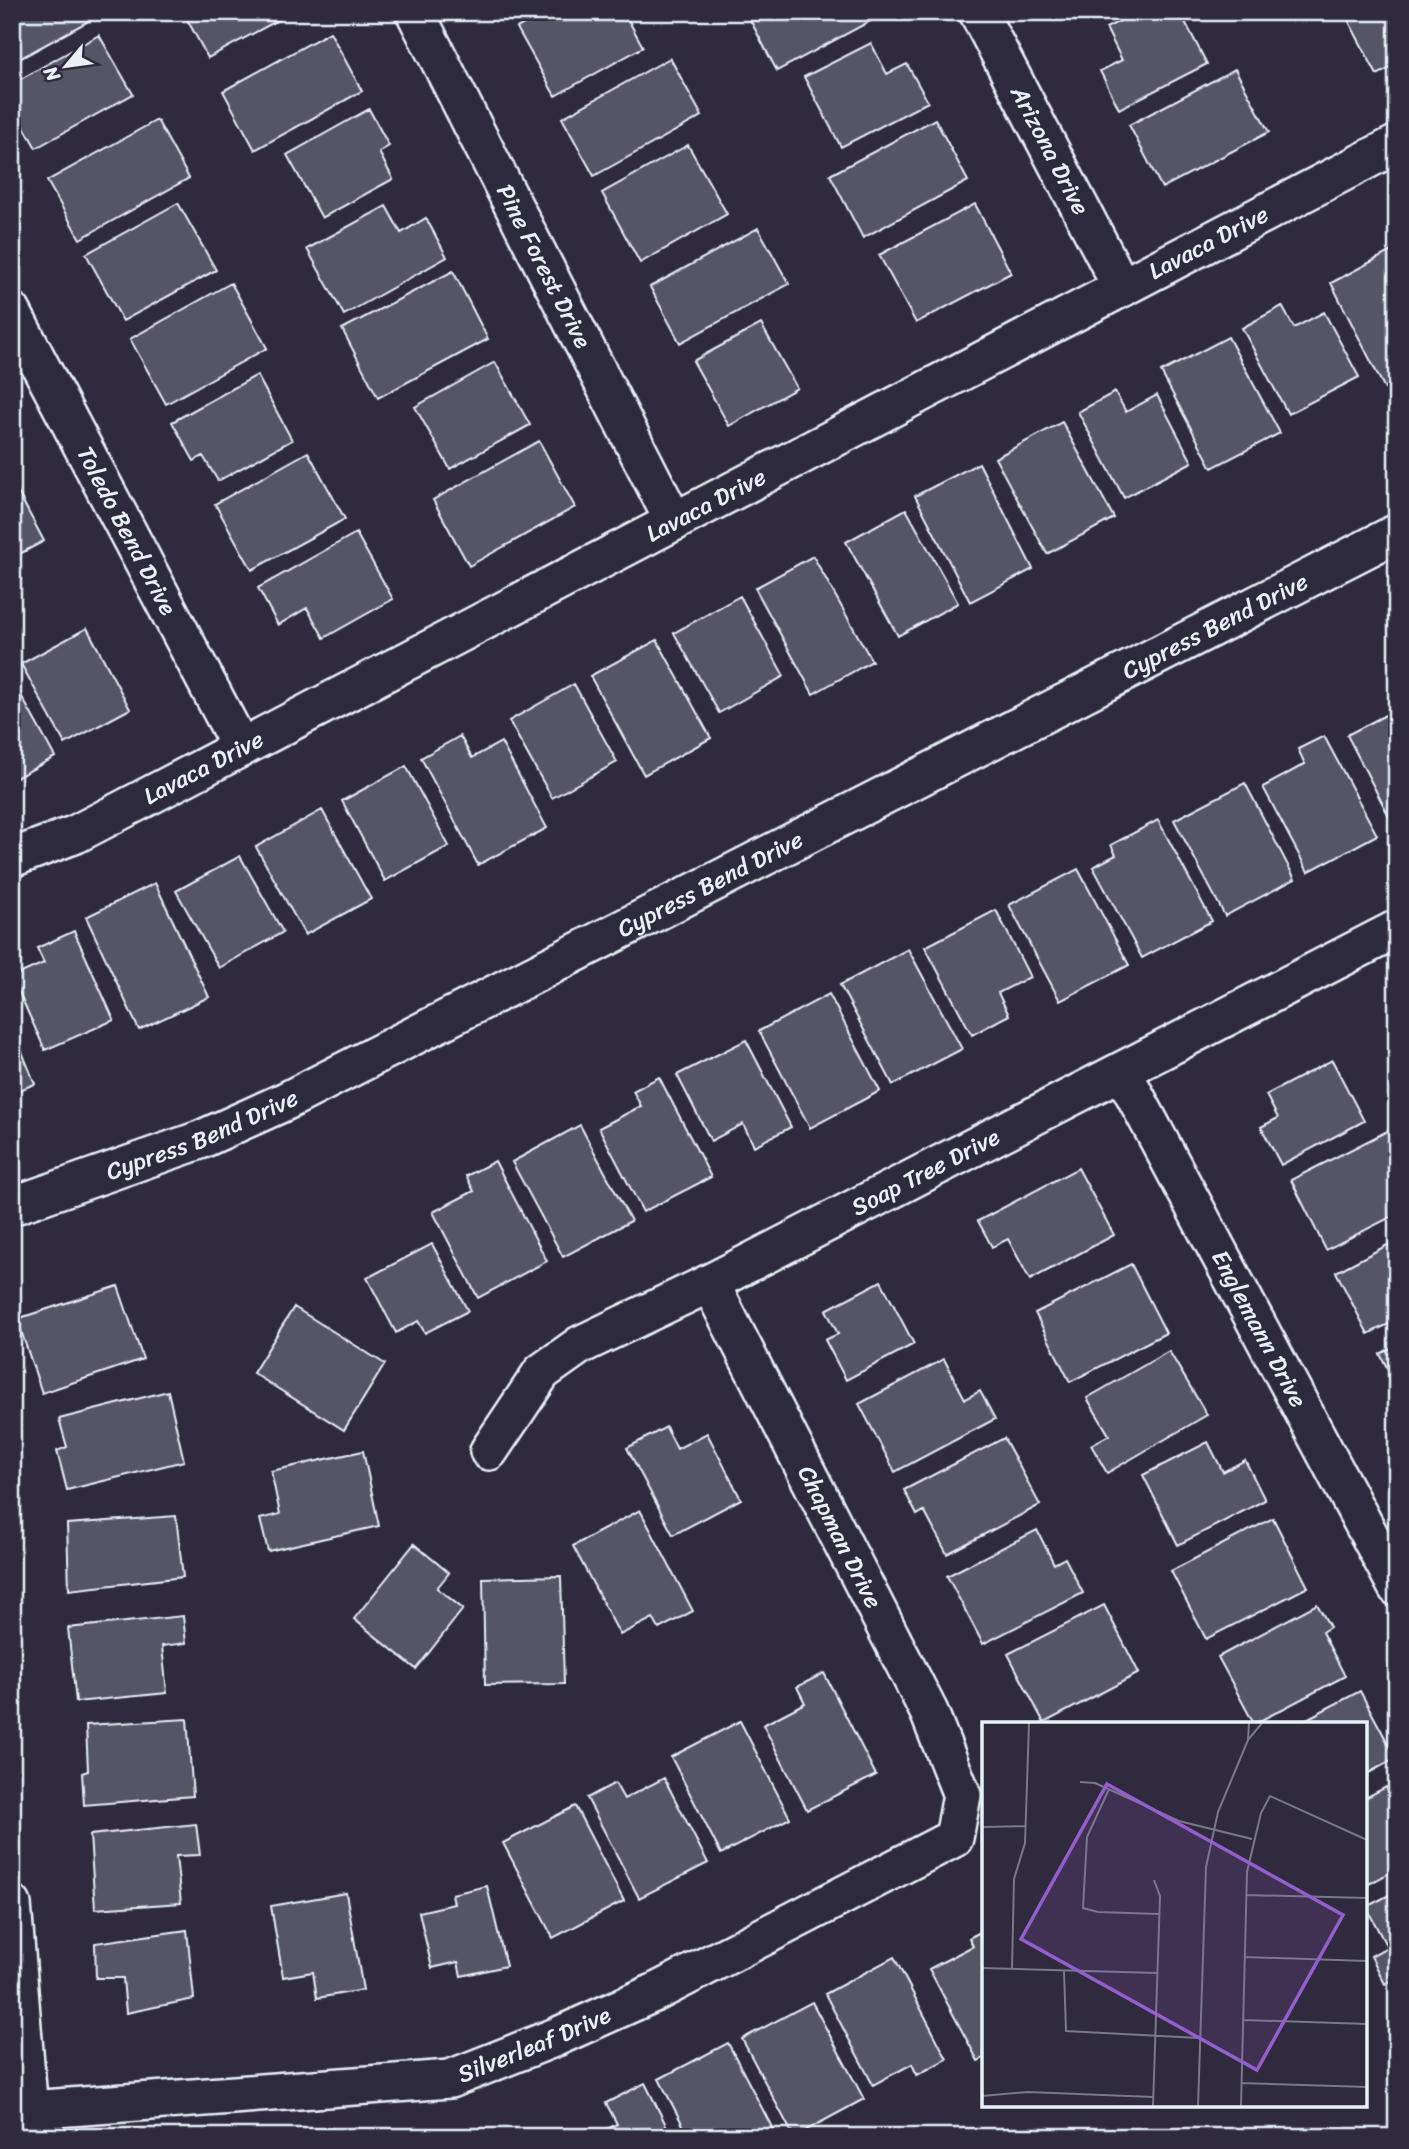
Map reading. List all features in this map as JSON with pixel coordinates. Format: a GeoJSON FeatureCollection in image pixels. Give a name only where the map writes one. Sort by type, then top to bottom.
{"type":"FeatureCollection","features":[{"type":"Feature","properties":{"kind":"street","name":"Pine Forest Drive"},"geometry":{"type":"LineString","coordinates":[[415,12],[674,522]]}},
{"type":"Feature","properties":{"kind":"street","name":"Arizona Drive"},"geometry":{"type":"LineString","coordinates":[[978,12],[1122,288]]}},
{"type":"Feature","properties":{"kind":"street","name":"Lavaca Drive"},"geometry":{"type":"LineString","coordinates":[[12,858],[76,835],[1397,145]]}},
{"type":"Feature","properties":{"kind":"street","name":"Toledo Bend Drive"},"geometry":{"type":"LineString","coordinates":[[12,312],[241,748]]}},
{"type":"Feature","properties":{"kind":"street","name":"Cypress Bend Drive"},"geometry":{"type":"LineString","coordinates":[[12,1206],[200,1140],[286,1101],[1397,533]]}},
{"type":"Feature","properties":{"kind":"street","name":"Soap Tree Drive"},"geometry":{"type":"LineString","coordinates":[[489,1451],[542,1372],[580,1345],[710,1283],[1397,929]]}},
{"type":"Feature","properties":{"kind":"street","name":"Englemann Drive"},"geometry":{"type":"LineString","coordinates":[[1122,1071],[1397,1587]]}},
{"type":"Feature","properties":{"kind":"street","name":"Chapman Drive"},"geometry":{"type":"LineString","coordinates":[[710,1283],[929,1712],[961,1795]]}},
{"type":"Feature","properties":{"kind":"street","name":"Silverleaf Drive"},"geometry":{"type":"LineString","coordinates":[[30,2123],[450,2079],[556,2037],[656,1992],[954,1838],[961,1795]]}},
{"type":"Feature","properties":{"kind":"street"},"geometry":{"type":"LineString","coordinates":[[12,1904],[30,2123]]}},
{"type":"Feature","properties":{"kind":"building"},"geometry":{"type":"Polygon","coordinates":[[[12,12],[91,12],[94,18],[12,63],[12,12]]]}},
{"type":"Feature","properties":{"kind":"building"},"geometry":{"type":"Polygon","coordinates":[[[183,12],[293,12],[208,58],[183,12]]]}},
{"type":"Feature","properties":{"kind":"building"},"geometry":{"type":"Polygon","coordinates":[[[545,12],[624,12],[643,47],[555,96],[517,28],[545,12]]]}},
{"type":"Feature","properties":{"kind":"building"},"geometry":{"type":"Polygon","coordinates":[[[746,12],[880,12],[882,15],[777,71],[746,12]]]}},
{"type":"Feature","properties":{"kind":"building"},"geometry":{"type":"Polygon","coordinates":[[[1077,12],[1102,12],[1082,23],[1077,12]]]}},
{"type":"Feature","properties":{"kind":"building"},"geometry":{"type":"Polygon","coordinates":[[[1137,12],[1180,12],[1207,64],[1119,109],[1100,71],[1122,60],[1106,28],[1137,12]]]}},
{"type":"Feature","properties":{"kind":"building"},"geometry":{"type":"Polygon","coordinates":[[[1397,12],[1397,65],[1377,75],[1345,14],[1397,12]]]}},
{"type":"Feature","properties":{"kind":"building"},"geometry":{"type":"Polygon","coordinates":[[[330,32],[362,91],[255,150],[223,91],[330,32]]]}},
{"type":"Feature","properties":{"kind":"building"},"geometry":{"type":"Polygon","coordinates":[[[99,35],[133,94],[36,148],[12,106],[12,84],[99,35]]]}},
{"type":"Feature","properties":{"kind":"building"},"geometry":{"type":"Polygon","coordinates":[[[871,43],[887,74],[907,64],[928,102],[841,147],[804,77],[871,43]]]}},
{"type":"Feature","properties":{"kind":"building"},"geometry":{"type":"Polygon","coordinates":[[[670,58],[702,116],[594,176],[562,118],[670,58]]]}},
{"type":"Feature","properties":{"kind":"building"},"geometry":{"type":"Polygon","coordinates":[[[1235,69],[1269,132],[1162,188],[1129,125],[1235,69]]]}},
{"type":"Feature","properties":{"kind":"building"},"geometry":{"type":"Polygon","coordinates":[[[369,109],[389,146],[379,152],[393,179],[322,218],[287,155],[369,109]]]}},
{"type":"Feature","properties":{"kind":"building"},"geometry":{"type":"Polygon","coordinates":[[[935,119],[968,181],[863,238],[830,175],[935,119]]]}},
{"type":"Feature","properties":{"kind":"building"},"geometry":{"type":"Polygon","coordinates":[[[157,120],[189,178],[80,239],[47,181],[157,120]]]}},
{"type":"Feature","properties":{"kind":"building"},"geometry":{"type":"Polygon","coordinates":[[[688,145],[727,214],[640,263],[602,193],[688,145]]]}},
{"type":"Feature","properties":{"kind":"building"},"geometry":{"type":"Polygon","coordinates":[[[178,203],[216,270],[123,321],[86,254],[178,203]]]}},
{"type":"Feature","properties":{"kind":"building"},"geometry":{"type":"Polygon","coordinates":[[[975,204],[1011,273],[916,323],[879,255],[975,204]]]}},
{"type":"Feature","properties":{"kind":"building"},"geometry":{"type":"Polygon","coordinates":[[[386,206],[401,233],[426,218],[447,257],[344,315],[307,249],[386,206]]]}},
{"type":"Feature","properties":{"kind":"building"},"geometry":{"type":"Polygon","coordinates":[[[758,228],[789,284],[680,343],[650,287],[758,228]]]}},
{"type":"Feature","properties":{"kind":"building"},"geometry":{"type":"Polygon","coordinates":[[[1393,250],[1397,257],[1397,383],[1385,389],[1331,283],[1393,250]]]}},
{"type":"Feature","properties":{"kind":"building"},"geometry":{"type":"Polygon","coordinates":[[[453,271],[488,339],[378,398],[342,329],[453,271]]]}},
{"type":"Feature","properties":{"kind":"building"},"geometry":{"type":"Polygon","coordinates":[[[231,283],[267,348],[166,404],[130,339],[231,283]]]}},
{"type":"Feature","properties":{"kind":"building"},"geometry":{"type":"Polygon","coordinates":[[[1282,306],[1294,328],[1324,312],[1359,377],[1288,414],[1242,328],[1282,306]]]}},
{"type":"Feature","properties":{"kind":"building"},"geometry":{"type":"Polygon","coordinates":[[[761,324],[797,388],[729,426],[693,361],[761,324]]]}},
{"type":"Feature","properties":{"kind":"building"},"geometry":{"type":"Polygon","coordinates":[[[1228,337],[1280,433],[1212,468],[1161,372],[1228,337]]]}},
{"type":"Feature","properties":{"kind":"building"},"geometry":{"type":"Polygon","coordinates":[[[495,362],[530,425],[450,469],[415,407],[495,362]]]}},
{"type":"Feature","properties":{"kind":"building"},"geometry":{"type":"Polygon","coordinates":[[[257,375],[292,440],[218,481],[203,456],[194,461],[172,422],[257,375]]]}},
{"type":"Feature","properties":{"kind":"building"},"geometry":{"type":"Polygon","coordinates":[[[1115,392],[1126,412],[1157,395],[1192,462],[1124,498],[1078,412],[1115,392]]]}},
{"type":"Feature","properties":{"kind":"building"},"geometry":{"type":"Polygon","coordinates":[[[1062,422],[1114,518],[1047,554],[995,458],[1062,422]]]}},
{"type":"Feature","properties":{"kind":"building"},"geometry":{"type":"Polygon","coordinates":[[[539,441],[575,507],[469,566],[433,500],[539,441]]]}},
{"type":"Feature","properties":{"kind":"building"},"geometry":{"type":"Polygon","coordinates":[[[308,452],[345,519],[252,570],[215,504],[308,452]]]}},
{"type":"Feature","properties":{"kind":"building"},"geometry":{"type":"Polygon","coordinates":[[[979,463],[1033,569],[970,602],[915,496],[979,463]]]}},
{"type":"Feature","properties":{"kind":"building"},"geometry":{"type":"Polygon","coordinates":[[[12,481],[44,541],[12,558],[12,481]]]}},
{"type":"Feature","properties":{"kind":"building"},"geometry":{"type":"Polygon","coordinates":[[[906,509],[958,603],[898,636],[846,542],[906,509]]]}},
{"type":"Feature","properties":{"kind":"building"},"geometry":{"type":"Polygon","coordinates":[[[356,533],[393,599],[324,638],[307,608],[278,625],[258,588],[356,533]]]}},
{"type":"Feature","properties":{"kind":"building"},"geometry":{"type":"Polygon","coordinates":[[[813,556],[872,661],[813,694],[755,588],[813,556]]]}},
{"type":"Feature","properties":{"kind":"building"},"geometry":{"type":"Polygon","coordinates":[[[740,596],[784,676],[719,713],[674,633],[740,596]]]}},
{"type":"Feature","properties":{"kind":"building"},"geometry":{"type":"Polygon","coordinates":[[[87,628],[130,709],[65,744],[21,664],[87,628]]]}},
{"type":"Feature","properties":{"kind":"building"},"geometry":{"type":"Polygon","coordinates":[[[657,640],[711,738],[644,775],[590,676],[657,640]]]}},
{"type":"Feature","properties":{"kind":"building"},"geometry":{"type":"Polygon","coordinates":[[[12,679],[55,757],[16,778],[12,772],[12,679]]]}},
{"type":"Feature","properties":{"kind":"building"},"geometry":{"type":"Polygon","coordinates":[[[574,684],[617,762],[552,798],[509,721],[574,684]]]}},
{"type":"Feature","properties":{"kind":"building"},"geometry":{"type":"Polygon","coordinates":[[[1397,709],[1397,819],[1392,822],[1347,735],[1397,709]]]}},
{"type":"Feature","properties":{"kind":"building"},"geometry":{"type":"Polygon","coordinates":[[[460,736],[472,758],[501,742],[547,828],[478,865],[421,758],[460,736]]]}},
{"type":"Feature","properties":{"kind":"building"},"geometry":{"type":"Polygon","coordinates":[[[1324,736],[1377,835],[1308,872],[1263,787],[1305,764],[1298,749],[1324,736]]]}},
{"type":"Feature","properties":{"kind":"building"},"geometry":{"type":"Polygon","coordinates":[[[406,766],[449,846],[385,881],[342,801],[406,766]]]}},
{"type":"Feature","properties":{"kind":"building"},"geometry":{"type":"Polygon","coordinates":[[[1245,783],[1295,879],[1225,916],[1174,820],[1245,783]]]}},
{"type":"Feature","properties":{"kind":"building"},"geometry":{"type":"Polygon","coordinates":[[[322,810],[371,899],[305,935],[256,847],[322,810]]]}},
{"type":"Feature","properties":{"kind":"building"},"geometry":{"type":"Polygon","coordinates":[[[1158,820],[1212,921],[1142,958],[1093,867],[1116,855],[1111,845],[1158,820]]]}},
{"type":"Feature","properties":{"kind":"building"},"geometry":{"type":"Polygon","coordinates":[[[240,856],[283,932],[219,968],[176,891],[240,856]]]}},
{"type":"Feature","properties":{"kind":"building"},"geometry":{"type":"Polygon","coordinates":[[[1078,869],[1129,965],[1060,1001],[1009,905],[1078,869]]]}},
{"type":"Feature","properties":{"kind":"building"},"geometry":{"type":"Polygon","coordinates":[[[155,883],[209,997],[139,1030],[86,917],[155,883]]]}},
{"type":"Feature","properties":{"kind":"building"},"geometry":{"type":"Polygon","coordinates":[[[996,910],[1030,977],[998,993],[1009,1015],[972,1035],[925,947],[996,910]]]}},
{"type":"Feature","properties":{"kind":"building"},"geometry":{"type":"Polygon","coordinates":[[[74,931],[114,1020],[45,1050],[12,977],[44,963],[37,948],[74,931]]]}},
{"type":"Feature","properties":{"kind":"building"},"geometry":{"type":"Polygon","coordinates":[[[908,949],[962,1049],[893,1085],[840,985],[908,949]]]}},
{"type":"Feature","properties":{"kind":"building"},"geometry":{"type":"Polygon","coordinates":[[[829,994],[880,1091],[810,1128],[759,1031],[829,994]]]}},
{"type":"Feature","properties":{"kind":"building"},"geometry":{"type":"Polygon","coordinates":[[[12,1027],[35,1084],[12,1093],[12,1027]]]}},
{"type":"Feature","properties":{"kind":"building"},"geometry":{"type":"Polygon","coordinates":[[[746,1040],[791,1127],[754,1146],[743,1124],[711,1141],[677,1075],[746,1040]]]}},
{"type":"Feature","properties":{"kind":"building"},"geometry":{"type":"Polygon","coordinates":[[[1332,1060],[1364,1121],[1281,1165],[1261,1127],[1278,1118],[1266,1095],[1332,1060]]]}},
{"type":"Feature","properties":{"kind":"building"},"geometry":{"type":"Polygon","coordinates":[[[659,1077],[711,1177],[643,1212],[599,1128],[641,1106],[633,1091],[659,1077]]]}},
{"type":"Feature","properties":{"kind":"building"},"geometry":{"type":"Polygon","coordinates":[[[580,1125],[631,1221],[563,1257],[512,1162],[580,1125]]]}},
{"type":"Feature","properties":{"kind":"building"},"geometry":{"type":"Polygon","coordinates":[[[1393,1128],[1397,1136],[1397,1162],[1388,1167],[1397,1183],[1397,1214],[1326,1250],[1291,1180],[1393,1128]]]}},
{"type":"Feature","properties":{"kind":"building"},"geometry":{"type":"Polygon","coordinates":[[[495,1161],[547,1261],[478,1298],[433,1212],[474,1191],[466,1176],[495,1161]]]}},
{"type":"Feature","properties":{"kind":"building"},"geometry":{"type":"Polygon","coordinates":[[[1078,1168],[1114,1235],[1030,1280],[1008,1239],[992,1247],[978,1221],[1078,1168]]]}},
{"type":"Feature","properties":{"kind":"building"},"geometry":{"type":"Polygon","coordinates":[[[1397,1240],[1397,1320],[1368,1334],[1336,1272],[1397,1240]]]}},
{"type":"Feature","properties":{"kind":"building"},"geometry":{"type":"Polygon","coordinates":[[[432,1244],[468,1311],[425,1333],[418,1321],[396,1333],[367,1278],[432,1244]]]}},
{"type":"Feature","properties":{"kind":"building"},"geometry":{"type":"Polygon","coordinates":[[[1131,1264],[1166,1333],[1070,1382],[1035,1313],[1131,1264]]]}},
{"type":"Feature","properties":{"kind":"building"},"geometry":{"type":"Polygon","coordinates":[[[881,1281],[914,1344],[846,1380],[825,1340],[838,1334],[826,1310],[881,1281]]]}},
{"type":"Feature","properties":{"kind":"building"},"geometry":{"type":"Polygon","coordinates":[[[118,1286],[143,1359],[42,1393],[17,1319],[118,1286]]]}},
{"type":"Feature","properties":{"kind":"building"},"geometry":{"type":"Polygon","coordinates":[[[294,1307],[385,1364],[344,1430],[253,1373],[294,1307]]]}},
{"type":"Feature","properties":{"kind":"building"},"geometry":{"type":"Polygon","coordinates":[[[1397,1345],[1397,1387],[1380,1354],[1397,1345]]]}},
{"type":"Feature","properties":{"kind":"building"},"geometry":{"type":"Polygon","coordinates":[[[1169,1351],[1207,1415],[1107,1473],[1091,1445],[1109,1435],[1087,1398],[1169,1351]]]}},
{"type":"Feature","properties":{"kind":"building"},"geometry":{"type":"Polygon","coordinates":[[[944,1359],[965,1399],[980,1391],[995,1419],[895,1472],[859,1404],[944,1359]]]}},
{"type":"Feature","properties":{"kind":"building"},"geometry":{"type":"Polygon","coordinates":[[[168,1391],[184,1461],[67,1490],[57,1451],[67,1447],[59,1419],[168,1391]]]}},
{"type":"Feature","properties":{"kind":"building"},"geometry":{"type":"Polygon","coordinates":[[[666,1427],[677,1449],[707,1433],[741,1499],[673,1535],[627,1448],[666,1427]]]}},
{"type":"Feature","properties":{"kind":"building"},"geometry":{"type":"Polygon","coordinates":[[[1004,1438],[1040,1505],[947,1554],[924,1511],[917,1515],[904,1490],[1004,1438]]]}},
{"type":"Feature","properties":{"kind":"building"},"geometry":{"type":"Polygon","coordinates":[[[1208,1442],[1223,1472],[1245,1460],[1265,1500],[1178,1545],[1143,1475],[1208,1442]]]}},
{"type":"Feature","properties":{"kind":"building"},"geometry":{"type":"Polygon","coordinates":[[[363,1451],[379,1526],[268,1551],[260,1519],[280,1514],[271,1471],[363,1451]]]}},
{"type":"Feature","properties":{"kind":"building"},"geometry":{"type":"Polygon","coordinates":[[[640,1510],[693,1611],[659,1629],[653,1618],[620,1635],[573,1546],[640,1510]]]}},
{"type":"Feature","properties":{"kind":"building"},"geometry":{"type":"Polygon","coordinates":[[[176,1516],[183,1577],[69,1590],[67,1524],[176,1516]]]}},
{"type":"Feature","properties":{"kind":"building"},"geometry":{"type":"Polygon","coordinates":[[[1273,1518],[1308,1587],[1206,1639],[1171,1571],[1273,1518]]]}},
{"type":"Feature","properties":{"kind":"building"},"geometry":{"type":"Polygon","coordinates":[[[1037,1530],[1054,1564],[1065,1558],[1083,1593],[983,1644],[947,1576],[1037,1530]]]}},
{"type":"Feature","properties":{"kind":"building"},"geometry":{"type":"Polygon","coordinates":[[[414,1544],[449,1573],[437,1588],[463,1609],[416,1669],[354,1619],[414,1544]]]}},
{"type":"Feature","properties":{"kind":"building"},"geometry":{"type":"Polygon","coordinates":[[[561,1576],[564,1684],[485,1685],[483,1578],[561,1576]]]}},
{"type":"Feature","properties":{"kind":"building"},"geometry":{"type":"Polygon","coordinates":[[[1317,1604],[1330,1627],[1322,1632],[1345,1676],[1258,1722],[1253,1722],[1218,1657],[1317,1604]]]}},
{"type":"Feature","properties":{"kind":"building"},"geometry":{"type":"Polygon","coordinates":[[[1104,1605],[1139,1673],[1043,1722],[1008,1654],[1104,1605]]]}},
{"type":"Feature","properties":{"kind":"building"},"geometry":{"type":"Polygon","coordinates":[[[183,1616],[186,1643],[162,1646],[167,1693],[76,1702],[68,1628],[183,1616]]]}},
{"type":"Feature","properties":{"kind":"building"},"geometry":{"type":"Polygon","coordinates":[[[824,1673],[876,1775],[807,1810],[763,1725],[805,1703],[797,1687],[824,1673]]]}},
{"type":"Feature","properties":{"kind":"building"},"geometry":{"type":"Polygon","coordinates":[[[1360,1691],[1396,1758],[1367,1774],[1367,1722],[1301,1722],[1360,1691]]]}},
{"type":"Feature","properties":{"kind":"building"},"geometry":{"type":"Polygon","coordinates":[[[187,1719],[193,1796],[84,1805],[82,1773],[88,1771],[86,1725],[187,1719]]]}},
{"type":"Feature","properties":{"kind":"building"},"geometry":{"type":"Polygon","coordinates":[[[740,1721],[790,1818],[721,1854],[671,1757],[740,1721]]]}},
{"type":"Feature","properties":{"kind":"building"},"geometry":{"type":"Polygon","coordinates":[[[664,1778],[708,1863],[639,1898],[587,1798],[615,1783],[624,1799],[664,1778]]]}},
{"type":"Feature","properties":{"kind":"building"},"geometry":{"type":"Polygon","coordinates":[[[1386,1787],[1397,1808],[1397,1869],[1367,1885],[1367,1797],[1386,1787]]]}},
{"type":"Feature","properties":{"kind":"building"},"geometry":{"type":"Polygon","coordinates":[[[575,1806],[624,1901],[553,1938],[503,1843],[575,1806]]]}},
{"type":"Feature","properties":{"kind":"building"},"geometry":{"type":"Polygon","coordinates":[[[196,1824],[200,1855],[176,1856],[181,1903],[95,1909],[90,1835],[196,1824]]]}},
{"type":"Feature","properties":{"kind":"building"},"geometry":{"type":"Polygon","coordinates":[[[487,1886],[506,1966],[461,1976],[458,1962],[432,1968],[419,1912],[454,1904],[452,1894],[487,1886]]]}},
{"type":"Feature","properties":{"kind":"building"},"geometry":{"type":"Polygon","coordinates":[[[1397,1891],[1397,1978],[1385,1984],[1371,1956],[1387,1947],[1367,1906],[1397,1891]]]}},
{"type":"Feature","properties":{"kind":"building"},"geometry":{"type":"Polygon","coordinates":[[[346,1893],[363,1990],[317,1998],[313,1972],[283,1977],[271,1906],[346,1893]]]}},
{"type":"Feature","properties":{"kind":"building"},"geometry":{"type":"Polygon","coordinates":[[[187,1930],[194,1999],[126,2013],[123,1978],[96,1978],[95,1943],[187,1930]]]}},
{"type":"Feature","properties":{"kind":"building"},"geometry":{"type":"Polygon","coordinates":[[[982,1931],[982,2059],[978,2061],[929,1969],[973,1946],[969,1938],[982,1931]]]}},
{"type":"Feature","properties":{"kind":"building"},"geometry":{"type":"Polygon","coordinates":[[[894,1957],[947,2059],[917,2075],[912,2064],[873,2085],[825,1994],[894,1957]]]}},
{"type":"Feature","properties":{"kind":"building"},"geometry":{"type":"Polygon","coordinates":[[[812,2002],[864,2099],[794,2137],[742,2039],[812,2002]]]}},
{"type":"Feature","properties":{"kind":"building"},"geometry":{"type":"Polygon","coordinates":[[[728,2043],[777,2137],[689,2137],[659,2079],[728,2043]]]}},
{"type":"Feature","properties":{"kind":"building"},"geometry":{"type":"Polygon","coordinates":[[[645,2083],[672,2137],[592,2137],[617,2124],[606,2103],[645,2083]]]}}]}
